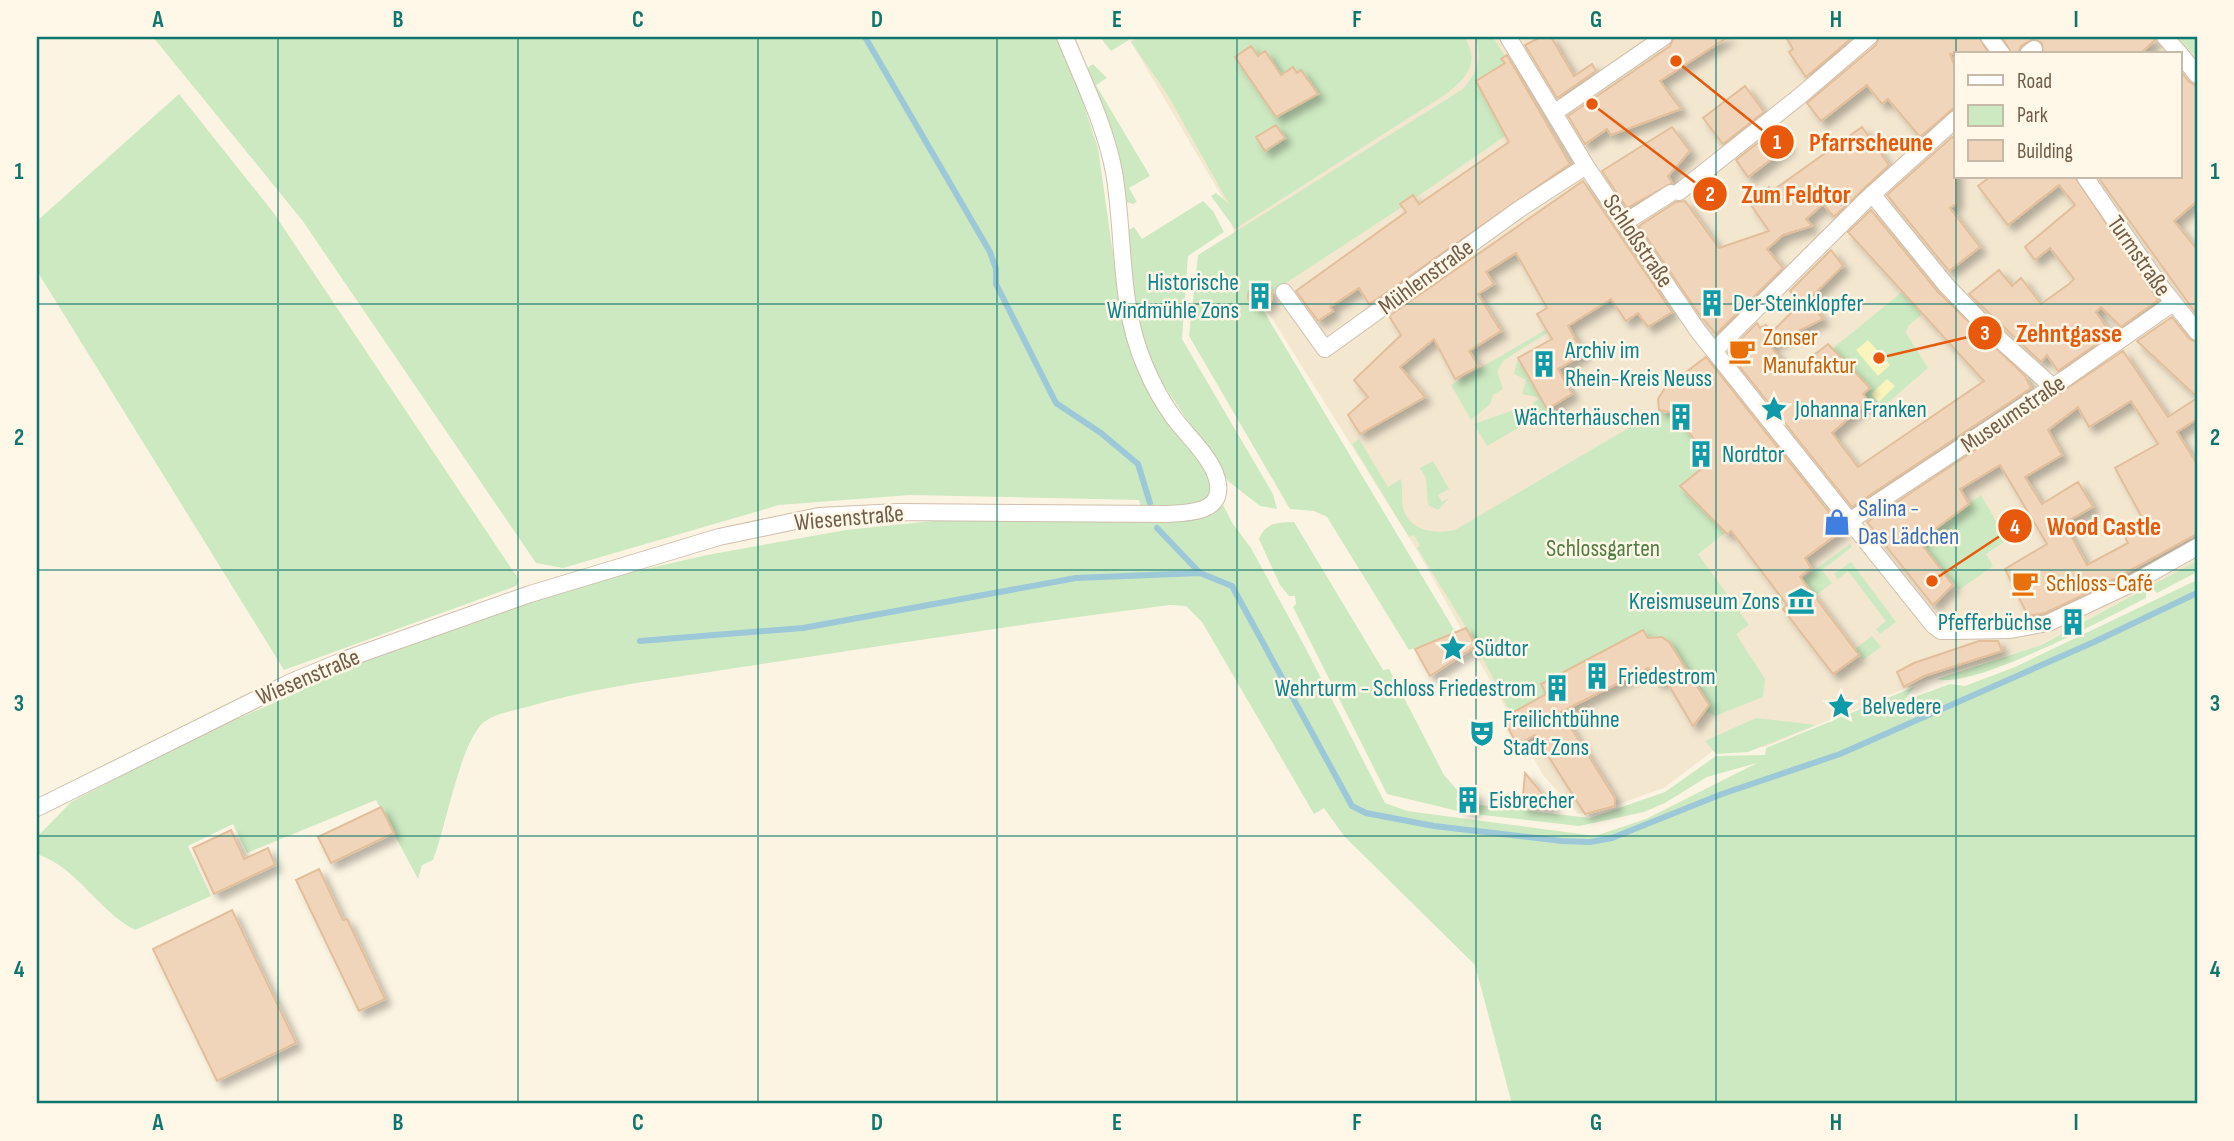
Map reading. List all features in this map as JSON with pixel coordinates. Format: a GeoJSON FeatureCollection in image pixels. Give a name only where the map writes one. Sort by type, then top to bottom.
{"type":"FeatureCollection","features":[{"type":"Feature","properties":{"kind":"street","name":"Wiesenstraße"},"geometry":{"type":"LineString","coordinates":[[37,808],[291,682],[349,658],[530,594],[719,537],[832,515],[898,512],[1167,514],[1206,509],[1217,498],[1218,483],[1207,461],[1172,415],[1145,366],[1130,319],[1121,267],[1114,172],[1107,146],[1065,37]]}},
{"type":"Feature","properties":{"kind":"street","name":"Schloßstraße"},"geometry":{"type":"LineString","coordinates":[[1508,37],[1586,166],[1698,331],[1851,520],[1923,614],[1941,631],[2034,628],[2080,609],[2197,547]]}},
{"type":"Feature","properties":{"kind":"street"},"geometry":{"type":"LineString","coordinates":[[1554,113],[1664,37]]}},
{"type":"Feature","properties":{"kind":"street"},"geometry":{"type":"LineString","coordinates":[[1624,223],[1675,192],[1802,94],[1869,37]]}},
{"type":"Feature","properties":{"kind":"street"},"geometry":{"type":"LineString","coordinates":[[1989,37],[2000,52]]}},
{"type":"Feature","properties":{"kind":"street"},"geometry":{"type":"LineString","coordinates":[[2165,37],[2178,52]]}},
{"type":"Feature","properties":{"kind":"street"},"geometry":{"type":"LineString","coordinates":[[2182,56],[2197,75]]}},
{"type":"Feature","properties":{"kind":"street"},"geometry":{"type":"LineString","coordinates":[[1715,350],[1872,194],[1954,121]]}},
{"type":"Feature","properties":{"kind":"street","name":"Mühlenstraße"},"geometry":{"type":"LineString","coordinates":[[1284,292],[1325,349],[1521,208],[1586,166]]}},
{"type":"Feature","properties":{"kind":"street","name":"Turmstraße"},"geometry":{"type":"LineString","coordinates":[[2086,178],[2173,303],[2197,332]]}},
{"type":"Feature","properties":{"kind":"street"},"geometry":{"type":"LineString","coordinates":[[1872,194],[1946,285],[1989,330],[2053,387]]}},
{"type":"Feature","properties":{"kind":"street","name":"Museumstraße"},"geometry":{"type":"LineString","coordinates":[[1851,520],[2053,387],[2173,303]]}},
{"type":"Feature","properties":{"kind":"shaded area"},"geometry":{"type":"Polygon","coordinates":[[[1128,37],[2197,37],[2197,562],[2038,646],[1921,682],[1765,747],[1714,750],[1664,788],[1599,811],[1578,814],[1543,775],[1418,552],[1248,280],[1225,202],[1128,37]]]}},
{"type":"Feature","properties":{"kind":"green space"},"geometry":{"type":"Polygon","coordinates":[[[153,37],[1061,37],[1098,148],[1121,311],[1233,524],[1251,548],[1305,647],[1385,803],[1407,811],[1595,836],[1646,819],[1757,763],[1707,777],[1665,803],[1644,812],[1579,826],[1466,813],[1387,794],[1293,607],[1296,604],[1295,596],[1289,596],[1280,585],[1259,539],[1269,526],[1294,522],[1383,670],[1389,669],[1444,775],[1459,792],[1456,799],[1459,808],[1466,812],[1480,805],[1590,818],[1665,792],[1716,756],[1765,755],[1766,748],[1914,687],[1904,701],[1950,684],[1965,686],[2015,667],[2197,580],[2197,1104],[1512,1104],[1475,965],[1344,836],[1324,808],[1314,814],[1202,622],[1186,606],[1170,605],[1055,620],[663,679],[569,696],[503,713],[484,722],[475,732],[461,766],[433,860],[422,865],[418,879],[376,800],[247,853],[233,824],[188,846],[211,896],[135,930],[110,912],[64,869],[37,854],[37,837],[71,802],[202,734],[299,692],[308,682],[531,595],[707,555],[846,530],[962,518],[1144,518],[1139,500],[910,495],[779,505],[563,568],[536,563],[302,220],[153,37]]]}},
{"type":"Feature","properties":{"kind":"green space"},"geometry":{"type":"Polygon","coordinates":[[[1100,37],[1127,37],[1129,40],[1111,51],[1100,37]]]}},
{"type":"Feature","properties":{"kind":"green space"},"geometry":{"type":"Polygon","coordinates":[[[1139,37],[1464,37],[1469,46],[1471,62],[1460,82],[1446,94],[1235,229],[1211,196],[1216,193],[1229,204],[1167,94],[1131,42],[1139,37]]]}},
{"type":"Feature","properties":{"kind":"green space"},"geometry":{"type":"Polygon","coordinates":[[[1475,37],[1493,37],[1540,112],[1415,198],[1412,195],[1400,203],[1402,207],[1272,292],[1261,284],[1252,287],[1248,295],[1251,304],[1262,308],[1456,633],[1409,650],[1327,517],[1314,511],[1290,509],[1189,336],[1198,255],[1463,89],[1477,65],[1475,37]]]}},
{"type":"Feature","properties":{"kind":"green space"},"geometry":{"type":"Polygon","coordinates":[[[2178,37],[2197,37],[2197,59],[2178,37]]]}},
{"type":"Feature","properties":{"kind":"green space"},"geometry":{"type":"Polygon","coordinates":[[[1093,64],[1107,78],[1096,85],[1150,176],[1129,188],[1137,202],[1133,204],[1126,202],[1118,154],[1086,69],[1093,64]]]}},
{"type":"Feature","properties":{"kind":"green space"},"geometry":{"type":"Polygon","coordinates":[[[179,94],[273,212],[519,580],[516,586],[284,670],[37,271],[37,221],[179,94]]]}},
{"type":"Feature","properties":{"kind":"green space"},"geometry":{"type":"Polygon","coordinates":[[[1203,201],[1213,211],[1224,232],[1188,256],[1182,339],[1273,494],[1277,509],[1260,506],[1228,481],[1157,375],[1134,314],[1128,230],[1134,227],[1142,239],[1203,201]]]}},
{"type":"Feature","properties":{"kind":"green space"},"geometry":{"type":"Polygon","coordinates":[[[1902,292],[1922,314],[1908,326],[1906,333],[1928,368],[1877,412],[1863,394],[1870,388],[1831,350],[1902,292]]]}},
{"type":"Feature","properties":{"kind":"green space"},"geometry":{"type":"Polygon","coordinates":[[[1547,329],[1549,332],[1504,360],[1497,371],[1503,389],[1493,395],[1490,404],[1471,420],[1451,385],[1547,329]]]}},
{"type":"Feature","properties":{"kind":"green space"},"geometry":{"type":"Polygon","coordinates":[[[1518,358],[1548,411],[1487,446],[1474,424],[1525,406],[1533,417],[1537,416],[1533,402],[1538,400],[1537,397],[1522,394],[1526,380],[1514,374],[1518,358]]]}},
{"type":"Feature","properties":{"kind":"green space","name":"Schlossgarten"},"geometry":{"type":"Polygon","coordinates":[[[1659,410],[1666,414],[1673,411],[1713,460],[1680,486],[1726,532],[1698,554],[1749,625],[1736,634],[1765,679],[1763,697],[1715,716],[1705,711],[1709,705],[1673,647],[1662,637],[1649,640],[1643,630],[1541,684],[1546,694],[1520,708],[1512,716],[1472,637],[1417,548],[1420,546],[1414,535],[1409,537],[1352,444],[1359,439],[1388,487],[1401,479],[1403,508],[1411,522],[1424,530],[1447,531],[1455,530],[1659,410]]]}},
{"type":"Feature","properties":{"kind":"green space"},"geometry":{"type":"Polygon","coordinates":[[[1433,461],[1449,489],[1438,495],[1442,502],[1449,498],[1438,510],[1428,505],[1426,478],[1420,468],[1433,461]]]}},
{"type":"Feature","properties":{"kind":"green space"},"geometry":{"type":"Polygon","coordinates":[[[1981,495],[2007,540],[1986,554],[1993,566],[1959,590],[1919,541],[1981,495]]]}},
{"type":"Feature","properties":{"kind":"green space"},"geometry":{"type":"Polygon","coordinates":[[[1850,544],[1852,547],[1822,570],[1832,583],[1815,596],[1802,579],[1850,544]]]}},
{"type":"Feature","properties":{"kind":"green space"},"geometry":{"type":"Polygon","coordinates":[[[2197,561],[2197,572],[2157,593],[2154,590],[2146,594],[2146,598],[2041,650],[1980,674],[1937,679],[2041,645],[2197,561]]]}},
{"type":"Feature","properties":{"kind":"green space"},"geometry":{"type":"Polygon","coordinates":[[[1851,562],[1896,622],[1880,634],[1876,629],[1886,621],[1848,571],[1838,579],[1834,574],[1851,562]]]}},
{"type":"Feature","properties":{"kind":"green space"},"geometry":{"type":"Polygon","coordinates":[[[1872,636],[1881,647],[1863,660],[1855,649],[1872,636]]]}},
{"type":"Feature","properties":{"kind":"green space"},"geometry":{"type":"Polygon","coordinates":[[[1756,718],[1816,725],[1748,752],[1716,754],[1705,741],[1756,718]]]}},
{"type":"Feature","properties":{"kind":"sand"},"geometry":{"type":"Polygon","coordinates":[[[1868,340],[1890,365],[1878,376],[1856,350],[1868,340]]]}},
{"type":"Feature","properties":{"kind":"sand"},"geometry":{"type":"Polygon","coordinates":[[[1887,379],[1895,386],[1879,402],[1871,394],[1887,379]]]}},
{"type":"Feature","properties":{"kind":"building"},"geometry":{"type":"Polygon","coordinates":[[[1541,37],[1551,37],[1574,76],[1592,64],[1596,71],[1557,98],[1525,45],[1541,37]]]}},
{"type":"Feature","properties":{"kind":"building"},"geometry":{"type":"Polygon","coordinates":[[[1674,37],[1728,37],[1660,81],[1681,109],[1611,135],[1607,129],[1585,144],[1568,116],[1670,46],[1674,37]]]}},
{"type":"Feature","properties":{"kind":"building"},"geometry":{"type":"Polygon","coordinates":[[[1786,37],[1853,37],[1806,77],[1789,52],[1793,49],[1786,37]]]}},
{"type":"Feature","properties":{"kind":"building"},"geometry":{"type":"Polygon","coordinates":[[[1879,37],[1979,37],[1988,52],[1950,54],[1954,65],[1954,108],[1920,137],[1888,99],[1882,104],[1867,85],[1821,121],[1807,103],[1876,45],[1879,37]]]}},
{"type":"Feature","properties":{"kind":"building"},"geometry":{"type":"Polygon","coordinates":[[[2002,37],[2155,37],[2142,52],[2043,52],[2042,43],[2033,39],[2021,46],[2019,52],[2011,52],[2002,37]]]}},
{"type":"Feature","properties":{"kind":"building"},"geometry":{"type":"Polygon","coordinates":[[[1251,46],[1258,56],[1265,51],[1281,75],[1293,67],[1297,73],[1301,70],[1318,94],[1276,117],[1235,57],[1251,46]]]}},
{"type":"Feature","properties":{"kind":"building"},"geometry":{"type":"Polygon","coordinates":[[[1507,55],[1570,164],[1369,304],[1359,288],[1330,307],[1333,311],[1318,321],[1296,291],[1406,212],[1400,204],[1413,195],[1419,204],[1509,142],[1476,81],[1505,63],[1501,59],[1507,55]]]}},
{"type":"Feature","properties":{"kind":"building"},"geometry":{"type":"Polygon","coordinates":[[[2182,73],[2189,82],[2197,86],[2197,201],[2174,221],[2197,249],[2197,315],[2099,178],[2182,178],[2182,73]]]}},
{"type":"Feature","properties":{"kind":"building"},"geometry":{"type":"Polygon","coordinates":[[[1745,86],[1764,112],[1723,144],[1703,118],[1745,86]]]}},
{"type":"Feature","properties":{"kind":"building"},"geometry":{"type":"Polygon","coordinates":[[[1276,125],[1285,138],[1265,151],[1256,137],[1276,125]]]}},
{"type":"Feature","properties":{"kind":"building"},"geometry":{"type":"Polygon","coordinates":[[[1672,127],[1690,151],[1668,176],[1672,183],[1627,208],[1602,171],[1672,127]]]}},
{"type":"Feature","properties":{"kind":"building"},"geometry":{"type":"Polygon","coordinates":[[[1862,127],[1889,165],[1834,217],[1823,204],[1806,219],[1812,226],[1783,235],[1767,249],[1783,268],[1716,334],[1699,314],[1639,226],[1676,202],[1685,201],[1719,248],[1769,231],[1751,205],[1752,200],[1769,187],[1772,191],[1862,127]]]}},
{"type":"Feature","properties":{"kind":"building"},"geometry":{"type":"Polygon","coordinates":[[[1774,130],[1789,146],[1748,177],[1736,160],[1774,130]]]}},
{"type":"Feature","properties":{"kind":"building"},"geometry":{"type":"Polygon","coordinates":[[[1952,137],[1956,204],[1950,208],[1980,247],[1949,271],[1887,195],[1952,137]]]}},
{"type":"Feature","properties":{"kind":"building"},"geometry":{"type":"Polygon","coordinates":[[[1989,178],[2076,178],[2158,300],[2121,327],[2101,307],[2096,312],[2111,334],[2058,371],[2047,355],[2041,362],[1969,294],[1999,270],[2012,286],[2021,278],[2041,304],[2069,284],[2074,279],[2050,248],[2035,260],[2025,247],[2075,205],[2059,185],[2008,225],[1978,186],[1989,178]]]}},
{"type":"Feature","properties":{"kind":"building"},"geometry":{"type":"Polygon","coordinates":[[[1583,181],[1672,312],[1648,327],[1638,313],[1626,321],[1611,299],[1568,326],[1584,354],[1558,369],[1572,394],[1547,409],[1518,358],[1552,339],[1537,314],[1547,308],[1516,253],[1486,272],[1494,284],[1478,294],[1501,331],[1469,351],[1479,366],[1455,379],[1434,339],[1400,367],[1425,397],[1360,434],[1348,415],[1368,397],[1354,380],[1401,335],[1389,316],[1583,181]]]}},
{"type":"Feature","properties":{"kind":"building"},"geometry":{"type":"Polygon","coordinates":[[[1871,210],[1938,292],[2025,376],[2031,388],[1852,507],[1728,352],[1757,323],[1760,328],[1766,325],[1771,333],[1801,303],[1790,291],[1831,250],[1843,266],[1808,300],[1823,319],[1770,345],[1791,373],[1828,344],[1870,388],[1863,394],[1868,401],[1832,433],[1858,467],[1984,381],[1848,232],[1871,210]]]}},
{"type":"Feature","properties":{"kind":"building","name":"Historische Windmühle Zons"},"geometry":{"type":"Polygon","coordinates":[[[1260,284],[1269,287],[1272,296],[1269,305],[1260,308],[1251,305],[1248,296],[1251,287],[1260,284]]]}},
{"type":"Feature","properties":{"kind":"building"},"geometry":{"type":"Polygon","coordinates":[[[2172,317],[2189,339],[2197,342],[2197,397],[2137,341],[2172,317]]]}},
{"type":"Feature","properties":{"kind":"building"},"geometry":{"type":"Polygon","coordinates":[[[2123,351],[2168,417],[2197,398],[2197,419],[2177,432],[2197,464],[2197,534],[2094,590],[2045,613],[2028,616],[2005,569],[2047,544],[2000,465],[1960,489],[1969,504],[1919,541],[1953,585],[1933,605],[1867,522],[2123,351]],[[2131,401],[2089,427],[2078,407],[2048,430],[2062,455],[2025,477],[2042,504],[2078,482],[2093,507],[2064,523],[2087,565],[2128,543],[2125,537],[2146,525],[2115,468],[2158,444],[2131,401]]]}},
{"type":"Feature","properties":{"kind":"building"},"geometry":{"type":"Polygon","coordinates":[[[1706,357],[1843,530],[1805,558],[1811,568],[1800,577],[1859,655],[1833,674],[1783,609],[1787,605],[1731,531],[1727,534],[1680,486],[1705,466],[1691,447],[1696,442],[1674,413],[1659,410],[1658,399],[1665,388],[1706,357]]]}},
{"type":"Feature","properties":{"kind":"building"},"geometry":{"type":"Polygon","coordinates":[[[1466,628],[1476,646],[1430,676],[1415,649],[1466,628]]]}},
{"type":"Feature","properties":{"kind":"building"},"geometry":{"type":"Polygon","coordinates":[[[1643,630],[1648,638],[1662,637],[1669,642],[1709,705],[1693,726],[1665,679],[1658,684],[1648,668],[1561,712],[1615,798],[1615,806],[1585,814],[1535,735],[1517,745],[1503,718],[1546,694],[1541,684],[1643,630]]]}},
{"type":"Feature","properties":{"kind":"building"},"geometry":{"type":"Polygon","coordinates":[[[1979,641],[1998,641],[2002,651],[1924,676],[1904,687],[1897,672],[1914,663],[1979,641]]]}},
{"type":"Feature","properties":{"kind":"building"},"geometry":{"type":"Polygon","coordinates":[[[1525,773],[1555,809],[1522,807],[1525,773]]]}},
{"type":"Feature","properties":{"kind":"building","name":"Eisbrecher"},"geometry":{"type":"Polygon","coordinates":[[[1468,790],[1475,793],[1478,800],[1475,807],[1468,810],[1461,807],[1458,800],[1461,793],[1468,790]]]}},
{"type":"Feature","properties":{"kind":"building"},"geometry":{"type":"Polygon","coordinates":[[[381,807],[394,833],[331,863],[318,837],[381,807]]]}},
{"type":"Feature","properties":{"kind":"building"},"geometry":{"type":"Polygon","coordinates":[[[231,830],[244,859],[268,848],[275,865],[214,894],[193,848],[231,830]]]}},
{"type":"Feature","properties":{"kind":"building"},"geometry":{"type":"Polygon","coordinates":[[[319,869],[343,920],[347,919],[385,999],[359,1011],[296,880],[319,869]]]}},
{"type":"Feature","properties":{"kind":"building"},"geometry":{"type":"Polygon","coordinates":[[[232,910],[296,1043],[217,1081],[153,949],[232,910]]]}},
{"type":"Feature","properties":{"kind":"waterway"},"geometry":{"type":"LineString","coordinates":[[865,37],[990,252],[996,269],[996,284],[1056,403],[1101,433],[1138,464],[1150,503]]}},
{"type":"Feature","properties":{"kind":"waterway"},"geometry":{"type":"LineString","coordinates":[[1157,528],[1200,573],[1232,586],[1352,806],[1366,813],[1434,826],[1562,841],[1590,842],[1612,838],[1722,794],[1840,754],[2094,642],[2197,593]]}},
{"type":"Feature","properties":{"kind":"waterway"},"geometry":{"type":"LineString","coordinates":[[640,641],[803,628],[1076,578],[1200,573]]}},
{"type":"Feature","properties":{"kind":"place","name":"Pfarrscheune"},"geometry":{"type":"Point","coordinates":[1676,61]}},
{"type":"Feature","properties":{"kind":"place","name":"Zum Feldtor"},"geometry":{"type":"Point","coordinates":[1592,104]}},
{"type":"Feature","properties":{"kind":"place","name":"Historische Windmühle Zons"},"geometry":{"type":"Point","coordinates":[1260,296]}},
{"type":"Feature","properties":{"kind":"place","name":"Der Steinklopfer"},"geometry":{"type":"Point","coordinates":[1712,303]}},
{"type":"Feature","properties":{"kind":"place","name":"Zonser Manufaktur"},"geometry":{"type":"Point","coordinates":[1742,351]}},
{"type":"Feature","properties":{"kind":"place","name":"Zehntgasse"},"geometry":{"type":"Point","coordinates":[1879,358]}},
{"type":"Feature","properties":{"kind":"place","name":"Archiv im Rhein-Kreis Neuss"},"geometry":{"type":"Point","coordinates":[1544,364]}},
{"type":"Feature","properties":{"kind":"place","name":"Johanna Franken"},"geometry":{"type":"Point","coordinates":[1774,409]}},
{"type":"Feature","properties":{"kind":"place","name":"Wächterhäuschen"},"geometry":{"type":"Point","coordinates":[1681,417]}},
{"type":"Feature","properties":{"kind":"place","name":"Nordtor"},"geometry":{"type":"Point","coordinates":[1701,454]}},
{"type":"Feature","properties":{"kind":"place","name":"Salina - Das Lädchen"},"geometry":{"type":"Point","coordinates":[1837,522]}},
{"type":"Feature","properties":{"kind":"place","name":"Wood Castle"},"geometry":{"type":"Point","coordinates":[1932,581]}},
{"type":"Feature","properties":{"kind":"place","name":"Schloss-Café"},"geometry":{"type":"Point","coordinates":[2025,583]}},
{"type":"Feature","properties":{"kind":"place","name":"Kreismuseum Zons"},"geometry":{"type":"Point","coordinates":[1801,601]}},
{"type":"Feature","properties":{"kind":"place","name":"Pfefferbüchse"},"geometry":{"type":"Point","coordinates":[2073,622]}},
{"type":"Feature","properties":{"kind":"place","name":"Südtor"},"geometry":{"type":"Point","coordinates":[1453,648]}},
{"type":"Feature","properties":{"kind":"place","name":"Friedestrom"},"geometry":{"type":"Point","coordinates":[1597,676]}},
{"type":"Feature","properties":{"kind":"place","name":"Wehrturm - Schloss Friedestrom"},"geometry":{"type":"Point","coordinates":[1557,688]}},
{"type":"Feature","properties":{"kind":"place","name":"Belvedere"},"geometry":{"type":"Point","coordinates":[1841,706]}},
{"type":"Feature","properties":{"kind":"place","name":"Freilichtbühne Stadt Zons"},"geometry":{"type":"Point","coordinates":[1482,733]}},
{"type":"Feature","properties":{"kind":"place","name":"Eisbrecher"},"geometry":{"type":"Point","coordinates":[1468,800]}}]}
